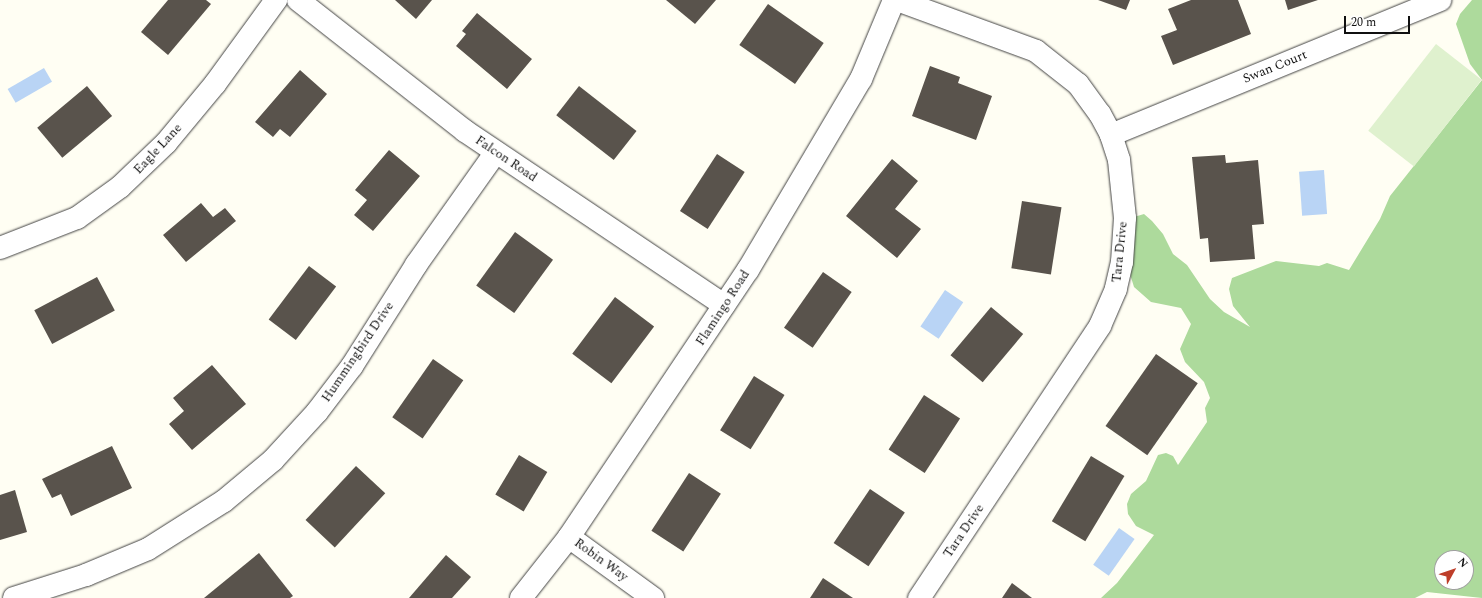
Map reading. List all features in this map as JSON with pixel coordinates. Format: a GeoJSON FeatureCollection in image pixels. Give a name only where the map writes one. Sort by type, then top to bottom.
{"type":"FeatureCollection","features":[{"type":"Feature","properties":{"kind":"street","name":"Eagle Lane"},"geometry":{"type":"LineString","coordinates":[[0,248],[31,238],[77,218],[120,188],[166,142],[215,84],[276,0]]}},
{"type":"Feature","properties":{"kind":"street","name":"Falcon Road"},"geometry":{"type":"LineString","coordinates":[[298,0],[496,152],[724,305]]}},
{"type":"Feature","properties":{"kind":"street","name":"Tara Drive"},"geometry":{"type":"LineString","coordinates":[[896,0],[1036,51],[1078,84],[1100,114],[1111,135],[1119,160],[1125,218],[1122,262],[1116,288],[1100,326],[919,598]]}},
{"type":"Feature","properties":{"kind":"street","name":"Flamingo Road"},"geometry":{"type":"LineString","coordinates":[[521,598],[569,537],[748,270],[862,80],[896,0]]}},
{"type":"Feature","properties":{"kind":"street","name":"Swan Court"},"geometry":{"type":"LineString","coordinates":[[1111,135],[1440,0]]}},
{"type":"Feature","properties":{"kind":"street","name":"Hummingbird Drive"},"geometry":{"type":"LineString","coordinates":[[14,598],[86,575],[148,549],[224,501],[273,460],[317,412],[352,366],[416,266],[496,152]]}},
{"type":"Feature","properties":{"kind":"street","name":"Robin Way"},"geometry":{"type":"LineString","coordinates":[[569,537],[654,598]]}},
{"type":"Feature","properties":{"kind":"green space"},"geometry":{"type":"Polygon","coordinates":[[[1472,0],[1482,0],[1482,80],[1470,64],[1456,24],[1460,14],[1472,0]]]}},
{"type":"Feature","properties":{"kind":"green space"},"geometry":{"type":"Polygon","coordinates":[[[1436,44],[1482,80],[1414,166],[1368,131],[1436,44]]]}},
{"type":"Feature","properties":{"kind":"green space"},"geometry":{"type":"Polygon","coordinates":[[[1482,80],[1482,598],[1427,592],[1415,598],[1101,598],[1117,583],[1154,535],[1136,526],[1128,514],[1127,504],[1131,494],[1146,481],[1158,455],[1166,453],[1173,456],[1178,465],[1207,422],[1205,408],[1210,398],[1204,382],[1185,362],[1180,349],[1191,324],[1181,308],[1151,302],[1134,287],[1125,258],[1134,217],[1144,214],[1152,221],[1163,234],[1173,254],[1187,265],[1210,299],[1224,312],[1250,327],[1233,306],[1229,289],[1232,278],[1276,261],[1319,266],[1327,263],[1349,270],[1380,219],[1390,196],[1482,80]]]}},
{"type":"Feature","properties":{"kind":"water"},"geometry":{"type":"Polygon","coordinates":[[[44,68],[52,82],[16,103],[8,89],[44,68]]]}},
{"type":"Feature","properties":{"kind":"water"},"geometry":{"type":"Polygon","coordinates":[[[1324,170],[1327,214],[1302,216],[1299,172],[1324,170]]]}},
{"type":"Feature","properties":{"kind":"water"},"geometry":{"type":"Polygon","coordinates":[[[945,290],[963,302],[939,339],[920,326],[945,290]]]}},
{"type":"Feature","properties":{"kind":"water"},"geometry":{"type":"Polygon","coordinates":[[[1119,528],[1135,539],[1109,576],[1093,565],[1119,528]]]}},
{"type":"Feature","properties":{"kind":"building"},"geometry":{"type":"Polygon","coordinates":[[[168,0],[206,0],[211,4],[168,55],[141,32],[168,0]]]}},
{"type":"Feature","properties":{"kind":"building"},"geometry":{"type":"Polygon","coordinates":[[[395,0],[432,0],[416,19],[395,0]]]}},
{"type":"Feature","properties":{"kind":"building"},"geometry":{"type":"Polygon","coordinates":[[[666,0],[716,0],[695,24],[666,0]]]}},
{"type":"Feature","properties":{"kind":"building"},"geometry":{"type":"Polygon","coordinates":[[[1098,0],[1130,0],[1126,10],[1098,0]]]}},
{"type":"Feature","properties":{"kind":"building"},"geometry":{"type":"Polygon","coordinates":[[[1191,0],[1238,0],[1251,34],[1173,65],[1161,36],[1177,30],[1168,9],[1191,0]]]}},
{"type":"Feature","properties":{"kind":"building"},"geometry":{"type":"Polygon","coordinates":[[[1285,0],[1318,0],[1288,10],[1285,0]]]}},
{"type":"Feature","properties":{"kind":"building"},"geometry":{"type":"Polygon","coordinates":[[[768,4],[824,43],[795,84],[739,45],[768,4]]]}},
{"type":"Feature","properties":{"kind":"building"},"geometry":{"type":"Polygon","coordinates":[[[477,13],[532,59],[507,89],[456,46],[466,34],[462,31],[477,13]]]}},
{"type":"Feature","properties":{"kind":"building"},"geometry":{"type":"Polygon","coordinates":[[[930,66],[960,77],[958,83],[992,96],[976,140],[912,116],[930,66]]]}},
{"type":"Feature","properties":{"kind":"building"},"geometry":{"type":"Polygon","coordinates":[[[300,70],[327,94],[290,137],[280,129],[273,137],[255,122],[300,70]]]}},
{"type":"Feature","properties":{"kind":"building"},"geometry":{"type":"Polygon","coordinates":[[[87,86],[112,116],[62,158],[37,128],[87,86]]]}},
{"type":"Feature","properties":{"kind":"building"},"geometry":{"type":"Polygon","coordinates":[[[579,86],[637,131],[614,160],[556,115],[579,86]]]}},
{"type":"Feature","properties":{"kind":"building"},"geometry":{"type":"Polygon","coordinates":[[[389,150],[420,176],[373,231],[354,215],[367,200],[355,190],[389,150]]]}},
{"type":"Feature","properties":{"kind":"building"},"geometry":{"type":"Polygon","coordinates":[[[717,154],[745,172],[708,229],[680,211],[717,154]]]}},
{"type":"Feature","properties":{"kind":"building"},"geometry":{"type":"Polygon","coordinates":[[[1225,155],[1226,163],[1258,160],[1264,224],[1252,225],[1255,259],[1210,262],[1208,238],[1200,239],[1192,157],[1225,155]]]}},
{"type":"Feature","properties":{"kind":"building"},"geometry":{"type":"Polygon","coordinates":[[[892,159],[918,181],[895,209],[921,229],[897,258],[846,216],[892,159]]]}},
{"type":"Feature","properties":{"kind":"building"},"geometry":{"type":"Polygon","coordinates":[[[1022,201],[1062,207],[1051,274],[1011,268],[1022,201]]]}},
{"type":"Feature","properties":{"kind":"building"},"geometry":{"type":"Polygon","coordinates":[[[201,203],[213,217],[225,208],[236,221],[186,262],[163,235],[201,203]]]}},
{"type":"Feature","properties":{"kind":"building"},"geometry":{"type":"Polygon","coordinates":[[[515,232],[553,260],[514,313],[476,285],[515,232]]]}},
{"type":"Feature","properties":{"kind":"building"},"geometry":{"type":"Polygon","coordinates":[[[309,266],[336,286],[296,340],[269,320],[309,266]]]}},
{"type":"Feature","properties":{"kind":"building"},"geometry":{"type":"Polygon","coordinates":[[[823,272],[852,292],[813,348],[784,328],[823,272]]]}},
{"type":"Feature","properties":{"kind":"building"},"geometry":{"type":"Polygon","coordinates":[[[97,277],[115,311],[52,344],[34,310],[97,277]]]}},
{"type":"Feature","properties":{"kind":"building"},"geometry":{"type":"Polygon","coordinates":[[[615,297],[654,326],[611,383],[572,354],[615,297]]]}},
{"type":"Feature","properties":{"kind":"building"},"geometry":{"type":"Polygon","coordinates":[[[991,307],[1023,334],[983,382],[951,355],[991,307]]]}},
{"type":"Feature","properties":{"kind":"building"},"geometry":{"type":"Polygon","coordinates":[[[1156,354],[1198,383],[1147,455],[1106,426],[1156,354]]]}},
{"type":"Feature","properties":{"kind":"building"},"geometry":{"type":"Polygon","coordinates":[[[433,359],[463,380],[423,438],[392,417],[433,359]]]}},
{"type":"Feature","properties":{"kind":"building"},"geometry":{"type":"Polygon","coordinates":[[[212,365],[246,404],[192,450],[169,424],[184,411],[173,398],[212,365]]]}},
{"type":"Feature","properties":{"kind":"building"},"geometry":{"type":"Polygon","coordinates":[[[754,376],[785,395],[751,449],[720,430],[754,376]]]}},
{"type":"Feature","properties":{"kind":"building"},"geometry":{"type":"Polygon","coordinates":[[[924,395],[960,418],[925,473],[889,450],[924,395]]]}},
{"type":"Feature","properties":{"kind":"building"},"geometry":{"type":"Polygon","coordinates":[[[112,446],[132,488],[71,516],[61,494],[52,498],[42,479],[112,446]]]}},
{"type":"Feature","properties":{"kind":"building"},"geometry":{"type":"Polygon","coordinates":[[[519,455],[547,472],[524,511],[495,494],[519,455]]]}},
{"type":"Feature","properties":{"kind":"building"},"geometry":{"type":"Polygon","coordinates":[[[1091,456],[1124,476],[1085,541],[1052,521],[1091,456]]]}},
{"type":"Feature","properties":{"kind":"building"},"geometry":{"type":"Polygon","coordinates":[[[356,466],[385,493],[335,547],[306,520],[356,466]]]}},
{"type":"Feature","properties":{"kind":"building"},"geometry":{"type":"Polygon","coordinates":[[[689,473],[721,494],[683,552],[651,531],[689,473]]]}},
{"type":"Feature","properties":{"kind":"building"},"geometry":{"type":"Polygon","coordinates":[[[870,489],[905,512],[868,566],[834,543],[870,489]]]}},
{"type":"Feature","properties":{"kind":"building"},"geometry":{"type":"Polygon","coordinates":[[[15,490],[27,532],[0,540],[0,495],[15,490]]]}},
{"type":"Feature","properties":{"kind":"building"},"geometry":{"type":"Polygon","coordinates":[[[259,553],[293,596],[290,598],[204,598],[259,553]]]}},
{"type":"Feature","properties":{"kind":"building"},"geometry":{"type":"Polygon","coordinates":[[[446,555],[471,577],[452,598],[409,598],[446,555]]]}},
{"type":"Feature","properties":{"kind":"building"},"geometry":{"type":"Polygon","coordinates":[[[823,578],[853,598],[810,598],[823,578]]]}},
{"type":"Feature","properties":{"kind":"building"},"geometry":{"type":"Polygon","coordinates":[[[1012,583],[1032,598],[1002,598],[1012,583]]]}}]}
